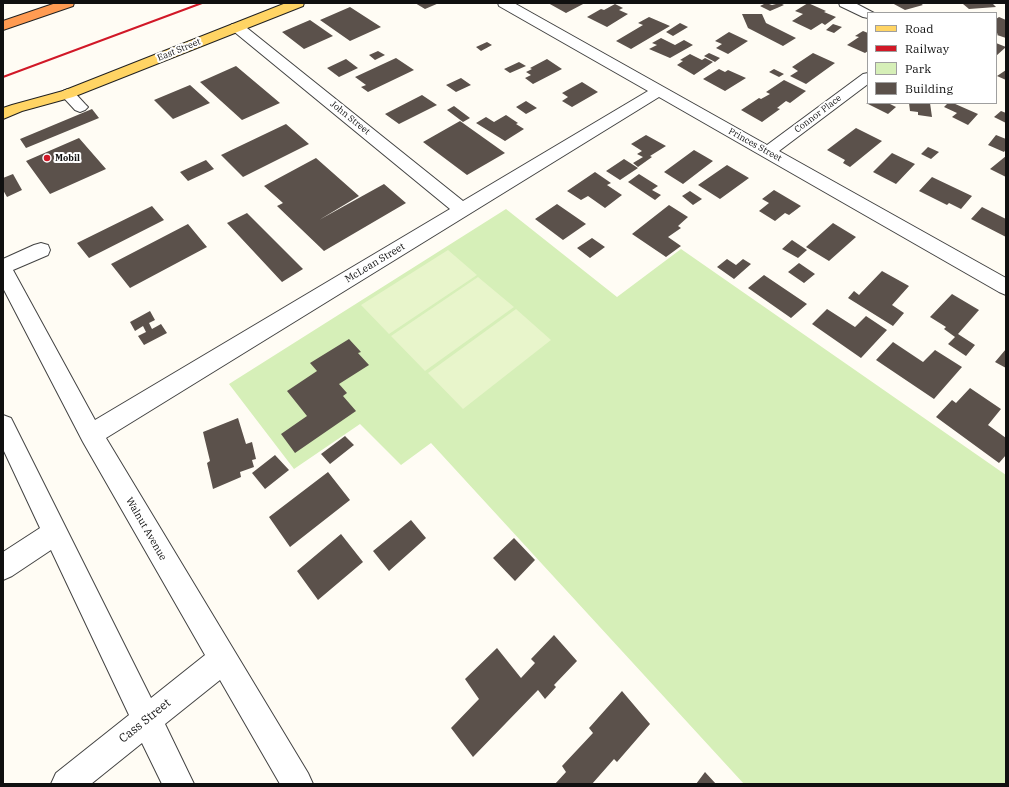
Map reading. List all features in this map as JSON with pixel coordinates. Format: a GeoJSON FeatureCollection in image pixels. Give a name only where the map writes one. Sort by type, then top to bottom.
{"type":"FeatureCollection","features":[{"type":"Feature","properties":{"kind":"highway"},"geometry":{"type":"LineString","coordinates":[[3,14],[36,3]]}},
{"type":"Feature","properties":{"kind":"highway"},"geometry":{"type":"LineString","coordinates":[[3,26],[68,3]]}},
{"type":"Feature","properties":{"kind":"main road","name":"East Street"},"geometry":{"type":"LineString","coordinates":[[3,125],[25,116],[64,96],[298,3]]}},
{"type":"Feature","properties":{"kind":"main road","name":"East Street"},"geometry":{"type":"LineString","coordinates":[[3,114],[17,108],[64,96]]}},
{"type":"Feature","properties":{"kind":"street","name":"Princes Street"},"geometry":{"type":"LineString","coordinates":[[504,3],[1006,287]]}},
{"type":"Feature","properties":{"kind":"street"},"geometry":{"type":"LineString","coordinates":[[845,3],[867,14]]}},
{"type":"Feature","properties":{"kind":"street","name":"John Street"},"geometry":{"type":"LineString","coordinates":[[237,27],[463,210]]}},
{"type":"Feature","properties":{"kind":"street","name":"Connor Place"},"geometry":{"type":"LineString","coordinates":[[768,152],[867,78]]}},
{"type":"Feature","properties":{"kind":"street","name":"McLean Street"},"geometry":{"type":"LineString","coordinates":[[91,435],[658,91]]}},
{"type":"Feature","properties":{"kind":"street"},"geometry":{"type":"LineString","coordinates":[[64,96],[80,107]]}},
{"type":"Feature","properties":{"kind":"street"},"geometry":{"type":"LineString","coordinates":[[3,268],[40,250]]}},
{"type":"Feature","properties":{"kind":"street","name":"Walnut Avenue"},"geometry":{"type":"LineString","coordinates":[[3,268],[91,435],[297,784]]}},
{"type":"Feature","properties":{"kind":"street"},"geometry":{"type":"LineString","coordinates":[[3,425],[178,784]]}},
{"type":"Feature","properties":{"kind":"street"},"geometry":{"type":"LineString","coordinates":[[3,567],[55,533]]}},
{"type":"Feature","properties":{"kind":"street","name":"Cass Street"},"geometry":{"type":"LineString","coordinates":[[67,784],[223,659]]}},
{"type":"Feature","properties":{"kind":"green space"},"geometry":{"type":"Polygon","coordinates":[[[506,209],[617,297],[681,249],[1006,475],[1006,784],[744,784],[431,443],[401,465],[360,424],[294,469],[229,384],[506,209]]]}},
{"type":"Feature","properties":{"kind":"green space"},"geometry":{"type":"Polygon","coordinates":[[[448,250],[477,275],[389,334],[361,305],[448,250]]]}},
{"type":"Feature","properties":{"kind":"green space"},"geometry":{"type":"Polygon","coordinates":[[[478,277],[514,307],[425,371],[391,336],[478,277]]]}},
{"type":"Feature","properties":{"kind":"green space"},"geometry":{"type":"Polygon","coordinates":[[[516,309],[551,340],[463,409],[428,373],[516,309]]]}},
{"type":"Feature","properties":{"kind":"building"},"geometry":{"type":"Polygon","coordinates":[[[415,3],[439,3],[425,9],[415,3]]]}},
{"type":"Feature","properties":{"kind":"building"},"geometry":{"type":"Polygon","coordinates":[[[548,3],[585,3],[566,13],[548,3]]]}},
{"type":"Feature","properties":{"kind":"building"},"geometry":{"type":"Polygon","coordinates":[[[766,3],[772,5],[780,3],[784,5],[770,11],[760,6],[766,3]]]}},
{"type":"Feature","properties":{"kind":"building"},"geometry":{"type":"Polygon","coordinates":[[[808,3],[836,17],[825,25],[822,23],[811,30],[792,21],[803,14],[795,11],[808,3]]]}},
{"type":"Feature","properties":{"kind":"building"},"geometry":{"type":"Polygon","coordinates":[[[892,3],[920,3],[923,5],[905,10],[892,3]]]}},
{"type":"Feature","properties":{"kind":"building"},"geometry":{"type":"Polygon","coordinates":[[[992,3],[996,7],[969,9],[963,4],[992,3]]]}},
{"type":"Feature","properties":{"kind":"building"},"geometry":{"type":"Polygon","coordinates":[[[615,4],[623,8],[619,10],[628,14],[607,27],[587,17],[601,9],[604,10],[615,4]]]}},
{"type":"Feature","properties":{"kind":"building"},"geometry":{"type":"Polygon","coordinates":[[[350,7],[381,27],[350,41],[320,20],[350,7]]]}},
{"type":"Feature","properties":{"kind":"building"},"geometry":{"type":"Polygon","coordinates":[[[742,14],[762,14],[766,23],[796,38],[783,46],[748,28],[742,14]]]}},
{"type":"Feature","properties":{"kind":"building"},"geometry":{"type":"Polygon","coordinates":[[[649,17],[670,26],[631,49],[616,41],[643,25],[638,23],[649,17]]]}},
{"type":"Feature","properties":{"kind":"building"},"geometry":{"type":"Polygon","coordinates":[[[999,17],[1006,20],[1006,38],[997,35],[997,18],[999,17]]]}},
{"type":"Feature","properties":{"kind":"building"},"geometry":{"type":"Polygon","coordinates":[[[310,20],[333,36],[304,49],[282,32],[310,20]]]}},
{"type":"Feature","properties":{"kind":"building"},"geometry":{"type":"Polygon","coordinates":[[[680,23],[688,27],[673,36],[666,32],[680,23]]]}},
{"type":"Feature","properties":{"kind":"building"},"geometry":{"type":"Polygon","coordinates":[[[833,24],[842,27],[834,33],[826,30],[833,24]]]}},
{"type":"Feature","properties":{"kind":"building"},"geometry":{"type":"Polygon","coordinates":[[[863,31],[867,33],[867,52],[865,53],[847,45],[859,37],[855,36],[863,31]]]}},
{"type":"Feature","properties":{"kind":"building"},"geometry":{"type":"Polygon","coordinates":[[[729,32],[748,41],[728,54],[716,48],[722,44],[715,41],[729,32]]]}},
{"type":"Feature","properties":{"kind":"building"},"geometry":{"type":"Polygon","coordinates":[[[661,38],[675,45],[684,40],[693,45],[670,58],[649,49],[657,45],[652,43],[661,38]]]}},
{"type":"Feature","properties":{"kind":"building"},"geometry":{"type":"Polygon","coordinates":[[[487,42],[492,45],[481,51],[476,47],[487,42]]]}},
{"type":"Feature","properties":{"kind":"building"},"geometry":{"type":"Polygon","coordinates":[[[997,43],[1006,47],[997,55],[997,43]]]}},
{"type":"Feature","properties":{"kind":"building"},"geometry":{"type":"Polygon","coordinates":[[[378,51],[385,55],[375,60],[369,55],[378,51]]]}},
{"type":"Feature","properties":{"kind":"building"},"geometry":{"type":"Polygon","coordinates":[[[709,53],[720,58],[715,62],[704,56],[709,53]]]}},
{"type":"Feature","properties":{"kind":"building"},"geometry":{"type":"Polygon","coordinates":[[[813,53],[835,63],[806,84],[790,76],[798,71],[792,67],[813,53]]]}},
{"type":"Feature","properties":{"kind":"building"},"geometry":{"type":"Polygon","coordinates":[[[690,54],[702,60],[705,58],[713,62],[694,75],[677,65],[683,61],[680,60],[690,54]]]}},
{"type":"Feature","properties":{"kind":"building"},"geometry":{"type":"Polygon","coordinates":[[[396,58],[414,70],[368,92],[361,87],[366,85],[355,77],[396,58]]]}},
{"type":"Feature","properties":{"kind":"building"},"geometry":{"type":"Polygon","coordinates":[[[346,59],[358,68],[339,77],[327,68],[346,59]]]}},
{"type":"Feature","properties":{"kind":"building"},"geometry":{"type":"Polygon","coordinates":[[[547,59],[562,69],[533,84],[525,78],[531,75],[526,72],[532,69],[530,68],[547,59]]]}},
{"type":"Feature","properties":{"kind":"building"},"geometry":{"type":"Polygon","coordinates":[[[519,62],[526,66],[510,73],[504,69],[519,62]]]}},
{"type":"Feature","properties":{"kind":"building"},"geometry":{"type":"Polygon","coordinates":[[[236,66],[280,103],[242,120],[200,82],[236,66]]]}},
{"type":"Feature","properties":{"kind":"building"},"geometry":{"type":"Polygon","coordinates":[[[719,69],[725,72],[728,70],[746,78],[725,91],[703,79],[719,69]]]}},
{"type":"Feature","properties":{"kind":"building"},"geometry":{"type":"Polygon","coordinates":[[[774,69],[784,74],[779,77],[769,72],[774,69]]]}},
{"type":"Feature","properties":{"kind":"building"},"geometry":{"type":"Polygon","coordinates":[[[1006,70],[1006,80],[997,76],[1006,70]]]}},
{"type":"Feature","properties":{"kind":"building"},"geometry":{"type":"Polygon","coordinates":[[[461,78],[471,85],[456,92],[446,85],[461,78]]]}},
{"type":"Feature","properties":{"kind":"building"},"geometry":{"type":"Polygon","coordinates":[[[784,80],[806,91],[790,103],[786,101],[777,108],[780,109],[762,122],[741,110],[759,98],[761,99],[770,94],[766,92],[784,80]]]}},
{"type":"Feature","properties":{"kind":"building"},"geometry":{"type":"Polygon","coordinates":[[[582,82],[598,92],[572,107],[562,101],[568,97],[562,93],[582,82]]]}},
{"type":"Feature","properties":{"kind":"building"},"geometry":{"type":"Polygon","coordinates":[[[190,85],[210,103],[173,119],[154,100],[190,85]]]}},
{"type":"Feature","properties":{"kind":"building"},"geometry":{"type":"Polygon","coordinates":[[[422,95],[437,105],[399,124],[385,114],[422,95]]]}},
{"type":"Feature","properties":{"kind":"building"},"geometry":{"type":"Polygon","coordinates":[[[526,101],[537,108],[526,114],[516,107],[526,101]]]}},
{"type":"Feature","properties":{"kind":"building"},"geometry":{"type":"Polygon","coordinates":[[[868,104],[890,104],[896,107],[888,114],[868,104]]]}},
{"type":"Feature","properties":{"kind":"building"},"geometry":{"type":"Polygon","coordinates":[[[909,104],[930,104],[932,117],[918,115],[918,112],[910,111],[909,104]]]}},
{"type":"Feature","properties":{"kind":"building"},"geometry":{"type":"Polygon","coordinates":[[[947,104],[955,104],[978,114],[968,125],[952,117],[957,113],[944,107],[947,104]]]}},
{"type":"Feature","properties":{"kind":"building"},"geometry":{"type":"Polygon","coordinates":[[[454,106],[470,118],[463,122],[447,110],[454,106]]]}},
{"type":"Feature","properties":{"kind":"building"},"geometry":{"type":"Polygon","coordinates":[[[92,109],[99,118],[26,148],[20,139],[92,109]]]}},
{"type":"Feature","properties":{"kind":"building"},"geometry":{"type":"Polygon","coordinates":[[[1001,111],[1006,113],[1006,123],[994,117],[1001,111]]]}},
{"type":"Feature","properties":{"kind":"building"},"geometry":{"type":"Polygon","coordinates":[[[506,115],[524,129],[505,141],[476,123],[486,117],[494,122],[506,115]]]}},
{"type":"Feature","properties":{"kind":"building"},"geometry":{"type":"Polygon","coordinates":[[[460,121],[505,153],[467,175],[423,142],[460,121]]]}},
{"type":"Feature","properties":{"kind":"building"},"geometry":{"type":"Polygon","coordinates":[[[286,124],[309,144],[243,177],[221,155],[286,124]]]}},
{"type":"Feature","properties":{"kind":"building"},"geometry":{"type":"Polygon","coordinates":[[[856,128],[882,141],[850,167],[843,163],[845,160],[827,150],[856,128]]]}},
{"type":"Feature","properties":{"kind":"building"},"geometry":{"type":"Polygon","coordinates":[[[646,135],[666,146],[650,156],[652,157],[638,167],[633,163],[643,157],[637,154],[642,151],[631,144],[646,135]]]}},
{"type":"Feature","properties":{"kind":"building"},"geometry":{"type":"Polygon","coordinates":[[[996,135],[1006,139],[1006,149],[1004,152],[988,145],[996,135]]]}},
{"type":"Feature","properties":{"kind":"building"},"geometry":{"type":"Polygon","coordinates":[[[79,138],[106,169],[50,194],[26,161],[79,138]]]}},
{"type":"Feature","properties":{"kind":"building"},"geometry":{"type":"Polygon","coordinates":[[[928,147],[939,152],[931,159],[921,154],[928,147]]]}},
{"type":"Feature","properties":{"kind":"building"},"geometry":{"type":"Polygon","coordinates":[[[694,150],[713,161],[683,184],[664,172],[694,150]]]}},
{"type":"Feature","properties":{"kind":"building"},"geometry":{"type":"Polygon","coordinates":[[[892,153],[915,164],[896,184],[873,172],[892,153]]]}},
{"type":"Feature","properties":{"kind":"building"},"geometry":{"type":"Polygon","coordinates":[[[1006,156],[1006,177],[990,169],[1006,156]]]}},
{"type":"Feature","properties":{"kind":"building"},"geometry":{"type":"Polygon","coordinates":[[[316,158],[359,196],[319,220],[384,184],[406,203],[324,251],[277,206],[283,203],[264,186],[316,158]]]}},
{"type":"Feature","properties":{"kind":"building"},"geometry":{"type":"Polygon","coordinates":[[[624,159],[638,168],[620,180],[606,171],[624,159]]]}},
{"type":"Feature","properties":{"kind":"building"},"geometry":{"type":"Polygon","coordinates":[[[206,160],[214,169],[188,181],[180,172],[206,160]]]}},
{"type":"Feature","properties":{"kind":"building"},"geometry":{"type":"Polygon","coordinates":[[[727,165],[749,178],[720,199],[698,185],[727,165]]]}},
{"type":"Feature","properties":{"kind":"building"},"geometry":{"type":"Polygon","coordinates":[[[595,172],[611,183],[607,185],[622,195],[605,208],[588,196],[581,200],[567,191],[595,172]]]}},
{"type":"Feature","properties":{"kind":"building"},"geometry":{"type":"Polygon","coordinates":[[[13,174],[22,190],[7,197],[3,190],[3,178],[13,174]]]}},
{"type":"Feature","properties":{"kind":"building"},"geometry":{"type":"Polygon","coordinates":[[[639,174],[658,186],[652,190],[661,195],[655,200],[628,182],[639,174]]]}},
{"type":"Feature","properties":{"kind":"building"},"geometry":{"type":"Polygon","coordinates":[[[932,177],[972,196],[961,209],[949,203],[947,205],[919,191],[932,177]]]}},
{"type":"Feature","properties":{"kind":"building"},"geometry":{"type":"Polygon","coordinates":[[[774,190],[801,206],[789,215],[785,213],[775,221],[759,211],[769,203],[762,199],[774,190]]]}},
{"type":"Feature","properties":{"kind":"building"},"geometry":{"type":"Polygon","coordinates":[[[690,191],[702,199],[693,205],[682,196],[690,191]]]}},
{"type":"Feature","properties":{"kind":"building"},"geometry":{"type":"Polygon","coordinates":[[[557,204],[586,224],[563,240],[535,219],[557,204]]]}},
{"type":"Feature","properties":{"kind":"building"},"geometry":{"type":"Polygon","coordinates":[[[669,205],[688,217],[678,226],[681,228],[668,237],[681,246],[666,257],[632,234],[669,205]]]}},
{"type":"Feature","properties":{"kind":"building"},"geometry":{"type":"Polygon","coordinates":[[[152,206],[164,220],[89,258],[77,243],[152,206]]]}},
{"type":"Feature","properties":{"kind":"building"},"geometry":{"type":"Polygon","coordinates":[[[982,207],[1006,219],[1006,237],[971,219],[982,207]]]}},
{"type":"Feature","properties":{"kind":"building"},"geometry":{"type":"Polygon","coordinates":[[[247,213],[303,269],[282,282],[227,223],[247,213]]]}},
{"type":"Feature","properties":{"kind":"building"},"geometry":{"type":"Polygon","coordinates":[[[833,223],[856,237],[829,261],[806,247],[833,223]]]}},
{"type":"Feature","properties":{"kind":"building"},"geometry":{"type":"Polygon","coordinates":[[[188,224],[207,247],[130,288],[111,264],[188,224]]]}},
{"type":"Feature","properties":{"kind":"building"},"geometry":{"type":"Polygon","coordinates":[[[592,238],[605,247],[590,258],[577,248],[592,238]]]}},
{"type":"Feature","properties":{"kind":"building"},"geometry":{"type":"Polygon","coordinates":[[[792,240],[807,250],[798,258],[782,249],[792,240]]]}},
{"type":"Feature","properties":{"kind":"building"},"geometry":{"type":"Polygon","coordinates":[[[727,259],[736,265],[743,259],[751,264],[734,279],[717,267],[727,259]]]}},
{"type":"Feature","properties":{"kind":"building"},"geometry":{"type":"Polygon","coordinates":[[[799,263],[815,274],[804,283],[788,272],[799,263]]]}},
{"type":"Feature","properties":{"kind":"building"},"geometry":{"type":"Polygon","coordinates":[[[882,271],[909,286],[892,305],[904,313],[893,326],[848,298],[854,291],[859,295],[882,271]]]}},
{"type":"Feature","properties":{"kind":"building"},"geometry":{"type":"Polygon","coordinates":[[[764,275],[807,304],[791,318],[748,288],[764,275]]]}},
{"type":"Feature","properties":{"kind":"building"},"geometry":{"type":"Polygon","coordinates":[[[952,294],[979,310],[958,334],[975,345],[966,356],[948,344],[955,337],[944,329],[946,327],[930,317],[952,294]]]}},
{"type":"Feature","properties":{"kind":"building"},"geometry":{"type":"Polygon","coordinates":[[[827,309],[855,327],[866,316],[887,330],[861,358],[812,324],[827,309]]]}},
{"type":"Feature","properties":{"kind":"building"},"geometry":{"type":"Polygon","coordinates":[[[150,311],[155,320],[149,323],[152,329],[161,324],[167,333],[144,345],[138,336],[146,332],[143,326],[135,331],[130,322],[150,311]]]}},
{"type":"Feature","properties":{"kind":"building"},"geometry":{"type":"Polygon","coordinates":[[[349,339],[361,352],[358,353],[369,365],[339,384],[347,393],[343,396],[356,411],[295,453],[281,434],[307,416],[287,391],[317,371],[310,363],[349,339]]]}},
{"type":"Feature","properties":{"kind":"building"},"geometry":{"type":"Polygon","coordinates":[[[893,342],[923,362],[935,350],[962,367],[934,399],[876,360],[893,342]]]}},
{"type":"Feature","properties":{"kind":"building"},"geometry":{"type":"Polygon","coordinates":[[[1006,349],[1006,368],[995,362],[1006,349]]]}},
{"type":"Feature","properties":{"kind":"building"},"geometry":{"type":"Polygon","coordinates":[[[970,388],[1001,409],[988,425],[1006,438],[1006,455],[999,463],[936,417],[952,400],[956,403],[970,388]]]}},
{"type":"Feature","properties":{"kind":"building"},"geometry":{"type":"Polygon","coordinates":[[[238,418],[246,444],[252,442],[256,459],[252,460],[254,467],[240,472],[241,477],[213,489],[207,463],[210,461],[203,432],[238,418]]]}},
{"type":"Feature","properties":{"kind":"building"},"geometry":{"type":"Polygon","coordinates":[[[345,436],[354,445],[330,464],[321,454],[345,436]]]}},
{"type":"Feature","properties":{"kind":"building"},"geometry":{"type":"Polygon","coordinates":[[[275,455],[289,470],[265,489],[252,473],[275,455]]]}},
{"type":"Feature","properties":{"kind":"building"},"geometry":{"type":"Polygon","coordinates":[[[328,472],[350,500],[290,547],[269,517],[328,472]]]}},
{"type":"Feature","properties":{"kind":"building"},"geometry":{"type":"Polygon","coordinates":[[[411,520],[426,538],[389,571],[373,551],[411,520]]]}},
{"type":"Feature","properties":{"kind":"building"},"geometry":{"type":"Polygon","coordinates":[[[341,534],[363,562],[318,600],[297,571],[341,534]]]}},
{"type":"Feature","properties":{"kind":"building"},"geometry":{"type":"Polygon","coordinates":[[[514,538],[535,560],[515,581],[493,558],[514,538]]]}},
{"type":"Feature","properties":{"kind":"building"},"geometry":{"type":"Polygon","coordinates":[[[554,635],[577,661],[554,685],[556,687],[545,699],[538,690],[473,757],[451,728],[479,699],[465,679],[497,648],[521,678],[535,663],[531,659],[554,635]]]}},
{"type":"Feature","properties":{"kind":"building"},"geometry":{"type":"Polygon","coordinates":[[[622,691],[650,724],[617,762],[614,759],[592,784],[555,784],[566,772],[562,766],[593,733],[589,728],[622,691]]]}},
{"type":"Feature","properties":{"kind":"building"},"geometry":{"type":"Polygon","coordinates":[[[705,772],[716,784],[696,784],[705,772]]]}},
{"type":"Feature","properties":{"kind":"railway"},"geometry":{"type":"LineString","coordinates":[[3,77],[202,3]]}},
{"type":"Feature","properties":{"kind":"place","name":"Mobil"},"geometry":{"type":"Point","coordinates":[47,158]}}]}
